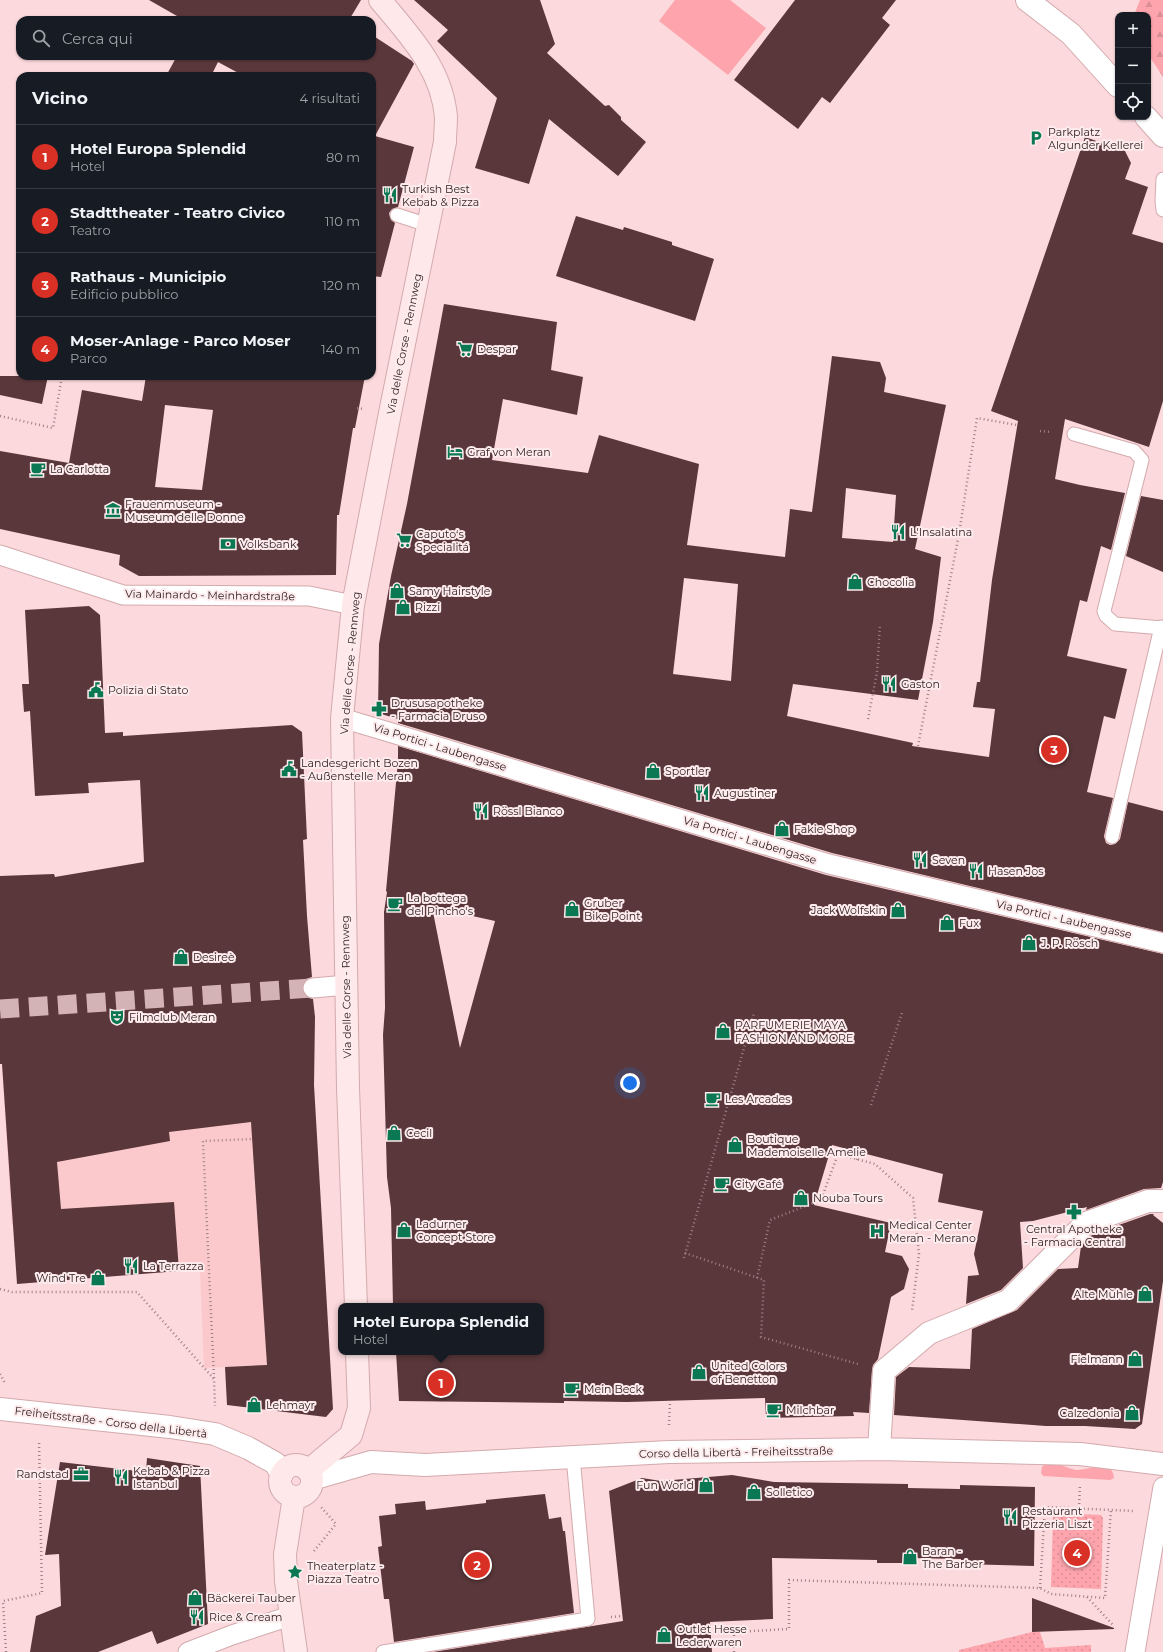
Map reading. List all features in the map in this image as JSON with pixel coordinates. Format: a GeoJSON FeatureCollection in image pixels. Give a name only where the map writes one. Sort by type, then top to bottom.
{"type":"FeatureCollection","features":[{"type":"Feature","properties":{"kind":"main road","name":"Via delle Corse - Rennweg"},"geometry":{"type":"LineString","coordinates":[[356,1303],[348,1088],[342,718],[353,605],[445,142],[446,117],[432,69],[420,48],[380,0]]}},
{"type":"Feature","properties":{"kind":"main road"},"geometry":{"type":"LineString","coordinates":[[296,1652],[286,1581],[285,1554],[306,1485],[350,1435],[359,1408],[358,1355]]}},
{"type":"Feature","properties":{"kind":"main road"},"geometry":{"type":"LineString","coordinates":[[282,1474],[282,1488],[285,1492],[306,1485]]}},
{"type":"Feature","properties":{"kind":"street"},"geometry":{"type":"LineString","coordinates":[[1027,0],[1071,34],[1116,84]]}},
{"type":"Feature","properties":{"kind":"street"},"geometry":{"type":"LineString","coordinates":[[1149,120],[1163,136]]}},
{"type":"Feature","properties":{"kind":"street","name":"Via Mainardo - Meinhardstraße"},"geometry":{"type":"LineString","coordinates":[[0,555],[123,594],[309,596],[353,605]]}},
{"type":"Feature","properties":{"kind":"street","name":"Via Portici - Laubengasse"},"geometry":{"type":"LineString","coordinates":[[342,718],[829,864],[1163,943]]}},
{"type":"Feature","properties":{"kind":"street"},"geometry":{"type":"LineString","coordinates":[[313,988],[347,985]]}},
{"type":"Feature","properties":{"kind":"street"},"geometry":{"type":"LineString","coordinates":[[879,1449],[884,1371],[929,1333],[1008,1301],[1086,1223],[1148,1201],[1163,1201]]}},
{"type":"Feature","properties":{"kind":"street","name":"Freiheitsstraße - Corso della Libertà"},"geometry":{"type":"LineString","coordinates":[[0,1408],[170,1427],[215,1434],[248,1448],[269,1460],[275,1464],[282,1474]]}},
{"type":"Feature","properties":{"kind":"street","name":"Corso della Libertà - Freiheitsstraße"},"geometry":{"type":"LineString","coordinates":[[306,1485],[371,1462],[425,1464],[669,1452],[879,1449],[1080,1454],[1163,1464]]}},
{"type":"Feature","properties":{"kind":"street"},"geometry":{"type":"LineString","coordinates":[[1136,1651],[1163,1487]]}},
{"type":"Feature","properties":{"kind":"street"},"geometry":{"type":"LineString","coordinates":[[188,1652],[232,1635],[290,1616]]}},
{"type":"Feature","properties":{"kind":"lane"},"geometry":{"type":"LineString","coordinates":[[1163,179],[1163,210]]}},
{"type":"Feature","properties":{"kind":"lane"},"geometry":{"type":"LineString","coordinates":[[396,215],[428,225]]}},
{"type":"Feature","properties":{"kind":"lane"},"geometry":{"type":"LineString","coordinates":[[1074,434],[1134,451],[1142,460],[1104,611],[1106,616],[1115,624],[1162,627],[1112,837]]}},
{"type":"Feature","properties":{"kind":"lane"},"geometry":{"type":"LineString","coordinates":[[384,1652],[588,1618],[573,1457]]}},
{"type":"Feature","properties":{"kind":"path"},"geometry":{"type":"LineString","coordinates":[[0,416],[53,428],[61,380]]}},
{"type":"Feature","properties":{"kind":"path"},"geometry":{"type":"LineString","coordinates":[[918,746],[959,534],[978,418],[1018,425]]}},
{"type":"Feature","properties":{"kind":"path"},"geometry":{"type":"LineString","coordinates":[[868,719],[877,672],[880,624]]}},
{"type":"Feature","properties":{"kind":"path"},"geometry":{"type":"LineString","coordinates":[[684,1258],[754,1013]]}},
{"type":"Feature","properties":{"kind":"path"},"geometry":{"type":"LineString","coordinates":[[871,1105],[902,1013]]}},
{"type":"Feature","properties":{"kind":"path"},"geometry":{"type":"LineString","coordinates":[[215,1434],[214,1379],[203,1141],[253,1139]]}},
{"type":"Feature","properties":{"kind":"path"},"geometry":{"type":"LineString","coordinates":[[857,1160],[860,1152]]}},
{"type":"Feature","properties":{"kind":"path"},"geometry":{"type":"LineString","coordinates":[[757,1278],[770,1220],[820,1200],[838,1154],[875,1164],[912,1198],[919,1254],[907,1351]]}},
{"type":"Feature","properties":{"kind":"path"},"geometry":{"type":"LineString","coordinates":[[685,1253],[764,1280],[761,1337],[884,1371]]}},
{"type":"Feature","properties":{"kind":"path"},"geometry":{"type":"LineString","coordinates":[[0,1289],[12,1292],[137,1292],[214,1379]]}},
{"type":"Feature","properties":{"kind":"path"},"geometry":{"type":"LineString","coordinates":[[6,1652],[3,1601],[42,1593],[38,1412]]}},
{"type":"Feature","properties":{"kind":"path"},"geometry":{"type":"LineString","coordinates":[[1079,1508],[1080,1484]]}},
{"type":"Feature","properties":{"kind":"path"},"geometry":{"type":"LineString","coordinates":[[306,1485],[336,1524],[314,1551],[313,1558]]}},
{"type":"Feature","properties":{"kind":"path"},"geometry":{"type":"LineString","coordinates":[[734,1652],[734,1632],[789,1629],[789,1580],[1040,1588],[1051,1594],[1105,1598],[1111,1509],[1044,1507],[1040,1588]]}},
{"type":"Feature","properties":{"kind":"path"},"geometry":{"type":"LineString","coordinates":[[1087,1597],[1136,1651]]}},
{"type":"Feature","properties":{"kind":"shaded area"},"geometry":{"type":"Polygon","coordinates":[[[2,1064],[252,1122],[267,1365],[204,1368],[200,1271],[179,1271],[175,1213],[159,1214],[125,1205],[93,1207],[62,1221],[12,1225],[2,1064]]]}},
{"type":"Feature","properties":{"kind":"green space"},"geometry":{"type":"Polygon","coordinates":[[[675,0],[730,0],[766,28],[728,75],[659,21],[675,0]]]}},
{"type":"Feature","properties":{"kind":"green space"},"geometry":{"type":"Polygon","coordinates":[[[1140,0],[1163,0],[1163,77],[1151,59],[1151,12],[1135,12],[1140,0]]]}},
{"type":"Feature","properties":{"kind":"green space"},"geometry":{"type":"Polygon","coordinates":[[[1055,1462],[1076,1470],[1099,1466],[1109,1468],[1114,1478],[1110,1480],[1043,1476],[1041,1473],[1042,1467],[1046,1463],[1055,1462]]]}},
{"type":"Feature","properties":{"kind":"green space"},"geometry":{"type":"Polygon","coordinates":[[[1055,1513],[1101,1515],[1103,1518],[1101,1589],[1051,1587],[1053,1518],[1055,1513]]]}},
{"type":"Feature","properties":{"kind":"green space"},"geometry":{"type":"Polygon","coordinates":[[[1032,1632],[1040,1632],[1045,1648],[1091,1645],[1091,1652],[959,1652],[959,1650],[1032,1632]]]}},
{"type":"Feature","properties":{"kind":"building"},"geometry":{"type":"Polygon","coordinates":[[[149,0],[361,0],[351,16],[177,16],[149,0]]]}},
{"type":"Feature","properties":{"kind":"building"},"geometry":{"type":"Polygon","coordinates":[[[414,0],[540,0],[555,44],[547,53],[605,106],[609,105],[621,117],[621,120],[646,142],[618,176],[549,119],[529,184],[475,168],[497,98],[437,41],[448,30],[414,0]]]}},
{"type":"Feature","properties":{"kind":"building"},"geometry":{"type":"Polygon","coordinates":[[[795,0],[896,0],[882,18],[890,25],[830,103],[822,97],[798,129],[734,80],[795,0]]]}},
{"type":"Feature","properties":{"kind":"building"},"geometry":{"type":"Polygon","coordinates":[[[376,38],[412,61],[414,64],[376,134],[376,72],[237,72],[218,62],[213,72],[168,72],[175,60],[376,60],[376,38]]]}},
{"type":"Feature","properties":{"kind":"building"},"geometry":{"type":"Polygon","coordinates":[[[376,136],[414,147],[398,207],[392,209],[389,213],[391,220],[395,223],[381,277],[376,276],[376,136]]]}},
{"type":"Feature","properties":{"kind":"building"},"geometry":{"type":"Polygon","coordinates":[[[1085,137],[1125,151],[1131,163],[1125,179],[1148,187],[1132,234],[1163,243],[1163,401],[1149,447],[1065,419],[1055,479],[1125,493],[1111,550],[1101,546],[1087,602],[1080,600],[1067,656],[1127,669],[1115,719],[1104,716],[1087,792],[1113,798],[1104,836],[1106,843],[1110,845],[1115,844],[1120,839],[1128,802],[1163,811],[1163,932],[832,853],[398,723],[398,719],[378,713],[379,644],[391,576],[407,504],[444,304],[557,322],[551,370],[583,377],[577,415],[503,399],[492,460],[588,473],[599,435],[699,464],[687,545],[785,557],[790,509],[812,512],[832,356],[880,362],[886,378],[884,392],[946,405],[915,549],[941,557],[933,622],[918,700],[793,684],[787,716],[913,743],[912,746],[989,757],[995,709],[973,707],[977,682],[980,682],[992,580],[1018,421],[991,411],[1085,137]],[[846,488],[842,538],[893,542],[896,495],[846,488]],[[684,578],[673,674],[731,681],[738,584],[684,578]]]}},
{"type":"Feature","properties":{"kind":"building"},"geometry":{"type":"Polygon","coordinates":[[[576,216],[623,230],[624,227],[672,242],[672,245],[714,259],[695,321],[556,276],[576,216]]]}},
{"type":"Feature","properties":{"kind":"building"},"geometry":{"type":"Polygon","coordinates":[[[0,376],[16,376],[16,380],[47,380],[42,404],[0,395],[0,376]]]}},
{"type":"Feature","properties":{"kind":"building"},"geometry":{"type":"Polygon","coordinates":[[[145,380],[364,380],[355,428],[353,428],[339,515],[337,515],[336,575],[139,576],[119,565],[120,555],[0,529],[0,451],[69,463],[82,390],[142,401],[145,380]],[[165,405],[155,487],[202,490],[213,410],[165,405]]]}},
{"type":"Feature","properties":{"kind":"building"},"geometry":{"type":"Polygon","coordinates":[[[1141,496],[1163,500],[1163,572],[1126,556],[1141,496]]]}},
{"type":"Feature","properties":{"kind":"building"},"geometry":{"type":"Polygon","coordinates":[[[89,606],[100,615],[105,733],[123,732],[123,736],[292,725],[302,732],[307,839],[303,840],[312,977],[306,979],[302,989],[304,995],[313,999],[315,1017],[314,1085],[333,1409],[326,1417],[227,1405],[225,1367],[267,1365],[251,1122],[169,1132],[170,1141],[57,1162],[61,1209],[174,1202],[179,1271],[17,1284],[2,1064],[0,1064],[0,876],[54,874],[55,877],[144,862],[140,780],[88,783],[89,793],[35,796],[30,711],[24,712],[22,684],[29,684],[25,610],[89,606]]]}},
{"type":"Feature","properties":{"kind":"building"},"geometry":{"type":"Polygon","coordinates":[[[398,746],[826,875],[1163,954],[1163,1182],[1161,1188],[1144,1189],[1086,1210],[1087,1207],[1033,1221],[1020,1222],[1023,1268],[1001,1290],[966,1304],[968,1276],[979,1275],[974,1254],[983,1211],[938,1202],[943,1174],[832,1145],[814,1205],[891,1223],[885,1252],[902,1256],[909,1269],[904,1289],[891,1297],[878,1359],[873,1365],[872,1370],[869,1413],[853,1412],[854,1416],[766,1418],[765,1398],[627,1402],[564,1401],[564,1403],[399,1401],[396,1355],[544,1355],[544,1303],[393,1303],[391,1208],[387,1177],[383,1035],[385,1008],[384,912],[398,761],[398,746]],[[432,907],[460,1048],[495,921],[432,907]]]}},
{"type":"Feature","properties":{"kind":"building"},"geometry":{"type":"Polygon","coordinates":[[[1150,1214],[1154,1214],[1153,1215],[1163,1223],[1163,1281],[1142,1424],[1135,1429],[1085,1426],[1046,1426],[894,1415],[896,1377],[909,1367],[970,1369],[972,1329],[1017,1310],[1058,1269],[1078,1268],[1081,1246],[1093,1234],[1150,1214]]]}},
{"type":"Feature","properties":{"kind":"building"},"geometry":{"type":"Polygon","coordinates":[[[147,1458],[200,1466],[208,1624],[157,1644],[152,1631],[98,1652],[30,1652],[36,1616],[61,1606],[59,1554],[45,1555],[60,1462],[146,1472],[147,1458]]]}},
{"type":"Feature","properties":{"kind":"building"},"geometry":{"type":"Polygon","coordinates":[[[732,1475],[774,1482],[908,1484],[908,1488],[960,1489],[960,1485],[1035,1487],[1034,1566],[961,1564],[961,1559],[907,1558],[906,1563],[877,1563],[877,1560],[772,1558],[773,1619],[710,1622],[712,1652],[433,1652],[623,1621],[609,1491],[642,1478],[661,1481],[732,1475]]]}},
{"type":"Feature","properties":{"kind":"building"},"geometry":{"type":"Polygon","coordinates":[[[545,1494],[549,1519],[561,1517],[563,1531],[565,1531],[574,1613],[394,1642],[389,1599],[384,1599],[378,1547],[382,1546],[379,1516],[396,1514],[395,1504],[425,1501],[426,1510],[486,1503],[486,1500],[545,1494]]]}},
{"type":"Feature","properties":{"kind":"building"},"geometry":{"type":"Polygon","coordinates":[[[1032,1598],[1114,1628],[1114,1629],[1032,1632],[1032,1598]]]}},
{"type":"Feature","properties":{"kind":"tunnel"},"geometry":{"type":"LineString","coordinates":[[0,1009],[313,988]]}},
{"type":"Feature","properties":{"kind":"place","name":"Parkplatz Algunder Kellerei"},"geometry":{"type":"Point","coordinates":[1036,138]}},
{"type":"Feature","properties":{"kind":"place","name":"Turkish Best Kebab & Pizza"},"geometry":{"type":"Point","coordinates":[390,195]}},
{"type":"Feature","properties":{"kind":"place","name":"Despar"},"geometry":{"type":"Point","coordinates":[465,349]}},
{"type":"Feature","properties":{"kind":"place","name":"Graf von Meran"},"geometry":{"type":"Point","coordinates":[455,452]}},
{"type":"Feature","properties":{"kind":"place","name":"La Carlotta"},"geometry":{"type":"Point","coordinates":[38,469]}},
{"type":"Feature","properties":{"kind":"place","name":"Frauenmuseum - Museum delle Donne"},"geometry":{"type":"Point","coordinates":[113,510]}},
{"type":"Feature","properties":{"kind":"place","name":"L'Insalatina"},"geometry":{"type":"Point","coordinates":[898,532]}},
{"type":"Feature","properties":{"kind":"place","name":"Caputo‘s Specialitá"},"geometry":{"type":"Point","coordinates":[404,540]}},
{"type":"Feature","properties":{"kind":"place","name":"Volksbank"},"geometry":{"type":"Point","coordinates":[228,544]}},
{"type":"Feature","properties":{"kind":"place","name":"Chocolia"},"geometry":{"type":"Point","coordinates":[855,582]}},
{"type":"Feature","properties":{"kind":"place","name":"Samy Hairstyle"},"geometry":{"type":"Point","coordinates":[397,591]}},
{"type":"Feature","properties":{"kind":"place","name":"Rizzi"},"geometry":{"type":"Point","coordinates":[403,607]}},
{"type":"Feature","properties":{"kind":"place","name":"Gaston"},"geometry":{"type":"Point","coordinates":[889,684]}},
{"type":"Feature","properties":{"kind":"place","name":"Polizia di Stato"},"geometry":{"type":"Point","coordinates":[96,690]}},
{"type":"Feature","properties":{"kind":"place","name":"Drususapotheke - Farmacia Druso"},"geometry":{"type":"Point","coordinates":[379,709]}},
{"type":"Feature","properties":{"kind":"place","name":"Rathaus - Municipio"},"geometry":{"type":"Point","coordinates":[1054,750]}},
{"type":"Feature","properties":{"kind":"place","name":"Landesgericht Bozen - Außenstelle Meran"},"geometry":{"type":"Point","coordinates":[289,769]}},
{"type":"Feature","properties":{"kind":"place","name":"Sportler"},"geometry":{"type":"Point","coordinates":[653,771]}},
{"type":"Feature","properties":{"kind":"place","name":"Augustiner"},"geometry":{"type":"Point","coordinates":[702,793]}},
{"type":"Feature","properties":{"kind":"place","name":"Rössl Bianco"},"geometry":{"type":"Point","coordinates":[481,811]}},
{"type":"Feature","properties":{"kind":"place","name":"Fakie Shop"},"geometry":{"type":"Point","coordinates":[782,829]}},
{"type":"Feature","properties":{"kind":"place","name":"Seven"},"geometry":{"type":"Point","coordinates":[920,860]}},
{"type":"Feature","properties":{"kind":"place","name":"Hasen Jos"},"geometry":{"type":"Point","coordinates":[976,871]}},
{"type":"Feature","properties":{"kind":"place","name":"La bottega del Pincho's"},"geometry":{"type":"Point","coordinates":[395,904]}},
{"type":"Feature","properties":{"kind":"place","name":"Gruber Bike Point"},"geometry":{"type":"Point","coordinates":[572,909]}},
{"type":"Feature","properties":{"kind":"place","name":"Jack Wolfskin"},"geometry":{"type":"Point","coordinates":[898,910]}},
{"type":"Feature","properties":{"kind":"place","name":"Fux"},"geometry":{"type":"Point","coordinates":[947,923]}},
{"type":"Feature","properties":{"kind":"place","name":"J. P. Rösch"},"geometry":{"type":"Point","coordinates":[1029,943]}},
{"type":"Feature","properties":{"kind":"place","name":"Desireè"},"geometry":{"type":"Point","coordinates":[181,957]}},
{"type":"Feature","properties":{"kind":"place","name":"Filmclub Meran"},"geometry":{"type":"Point","coordinates":[117,1017]}},
{"type":"Feature","properties":{"kind":"place","name":"PARFUMERIE MAYA FASHION AND MORE"},"geometry":{"type":"Point","coordinates":[723,1031]}},
{"type":"Feature","properties":{"kind":"place","name":"Les Arcades"},"geometry":{"type":"Point","coordinates":[713,1099]}},
{"type":"Feature","properties":{"kind":"place","name":"Cecil"},"geometry":{"type":"Point","coordinates":[394,1133]}},
{"type":"Feature","properties":{"kind":"place","name":"Boutique Mademoiselle Amelie"},"geometry":{"type":"Point","coordinates":[735,1145]}},
{"type":"Feature","properties":{"kind":"place","name":"City Café"},"geometry":{"type":"Point","coordinates":[722,1184]}},
{"type":"Feature","properties":{"kind":"place","name":"Nouba Tours"},"geometry":{"type":"Point","coordinates":[801,1198]}},
{"type":"Feature","properties":{"kind":"place","name":"Central Apotheke - Farmacia Central"},"geometry":{"type":"Point","coordinates":[1074,1212]}},
{"type":"Feature","properties":{"kind":"place","name":"Ladurner Concept Store"},"geometry":{"type":"Point","coordinates":[404,1230]}},
{"type":"Feature","properties":{"kind":"place","name":"Medical Center Meran - Merano"},"geometry":{"type":"Point","coordinates":[877,1231]}},
{"type":"Feature","properties":{"kind":"place","name":"La Terrazza"},"geometry":{"type":"Point","coordinates":[131,1266]}},
{"type":"Feature","properties":{"kind":"place","name":"Wind Tre"},"geometry":{"type":"Point","coordinates":[98,1278]}},
{"type":"Feature","properties":{"kind":"place","name":"Alte Mühle"},"geometry":{"type":"Point","coordinates":[1145,1294]}},
{"type":"Feature","properties":{"kind":"place","name":"Fielmann"},"geometry":{"type":"Point","coordinates":[1135,1359]}},
{"type":"Feature","properties":{"kind":"place","name":"United Colors of Benetton"},"geometry":{"type":"Point","coordinates":[699,1372]}},
{"type":"Feature","properties":{"kind":"place","name":"Hotel Europa Splendid"},"geometry":{"type":"Point","coordinates":[441,1383]}},
{"type":"Feature","properties":{"kind":"place","name":"Mein Beck"},"geometry":{"type":"Point","coordinates":[572,1389]}},
{"type":"Feature","properties":{"kind":"place","name":"Lehmayr"},"geometry":{"type":"Point","coordinates":[254,1405]}},
{"type":"Feature","properties":{"kind":"place","name":"Milchbar"},"geometry":{"type":"Point","coordinates":[774,1410]}},
{"type":"Feature","properties":{"kind":"place","name":"Calzedonia"},"geometry":{"type":"Point","coordinates":[1132,1413]}},
{"type":"Feature","properties":{"kind":"place","name":"Randstad"},"geometry":{"type":"Point","coordinates":[81,1474]}},
{"type":"Feature","properties":{"kind":"place","name":"Kebab & Pizza Istanbul"},"geometry":{"type":"Point","coordinates":[121,1477]}},
{"type":"Feature","properties":{"kind":"place","name":"Fun World"},"geometry":{"type":"Point","coordinates":[706,1485]}},
{"type":"Feature","properties":{"kind":"place","name":"Solletico"},"geometry":{"type":"Point","coordinates":[754,1492]}},
{"type":"Feature","properties":{"kind":"place","name":"Restaurant Pizzeria Liszt"},"geometry":{"type":"Point","coordinates":[1010,1517]}},
{"type":"Feature","properties":{"kind":"place","name":"Moser-Anlage - Parco Moser"},"geometry":{"type":"Point","coordinates":[1077,1553]}},
{"type":"Feature","properties":{"kind":"place","name":"Baran - The Barber"},"geometry":{"type":"Point","coordinates":[910,1557]}},
{"type":"Feature","properties":{"kind":"place","name":"Stadttheater - Teatro Civico"},"geometry":{"type":"Point","coordinates":[477,1565]}},
{"type":"Feature","properties":{"kind":"place","name":"Theaterplatz - Piazza Teatro"},"geometry":{"type":"Point","coordinates":[295,1572]}},
{"type":"Feature","properties":{"kind":"place","name":"Bäckerei Tauber"},"geometry":{"type":"Point","coordinates":[195,1598]}},
{"type":"Feature","properties":{"kind":"place","name":"Rice & Cream"},"geometry":{"type":"Point","coordinates":[197,1617]}},
{"type":"Feature","properties":{"kind":"place","name":"Outlet Hesse Lederwaren"},"geometry":{"type":"Point","coordinates":[664,1635]}}]}
